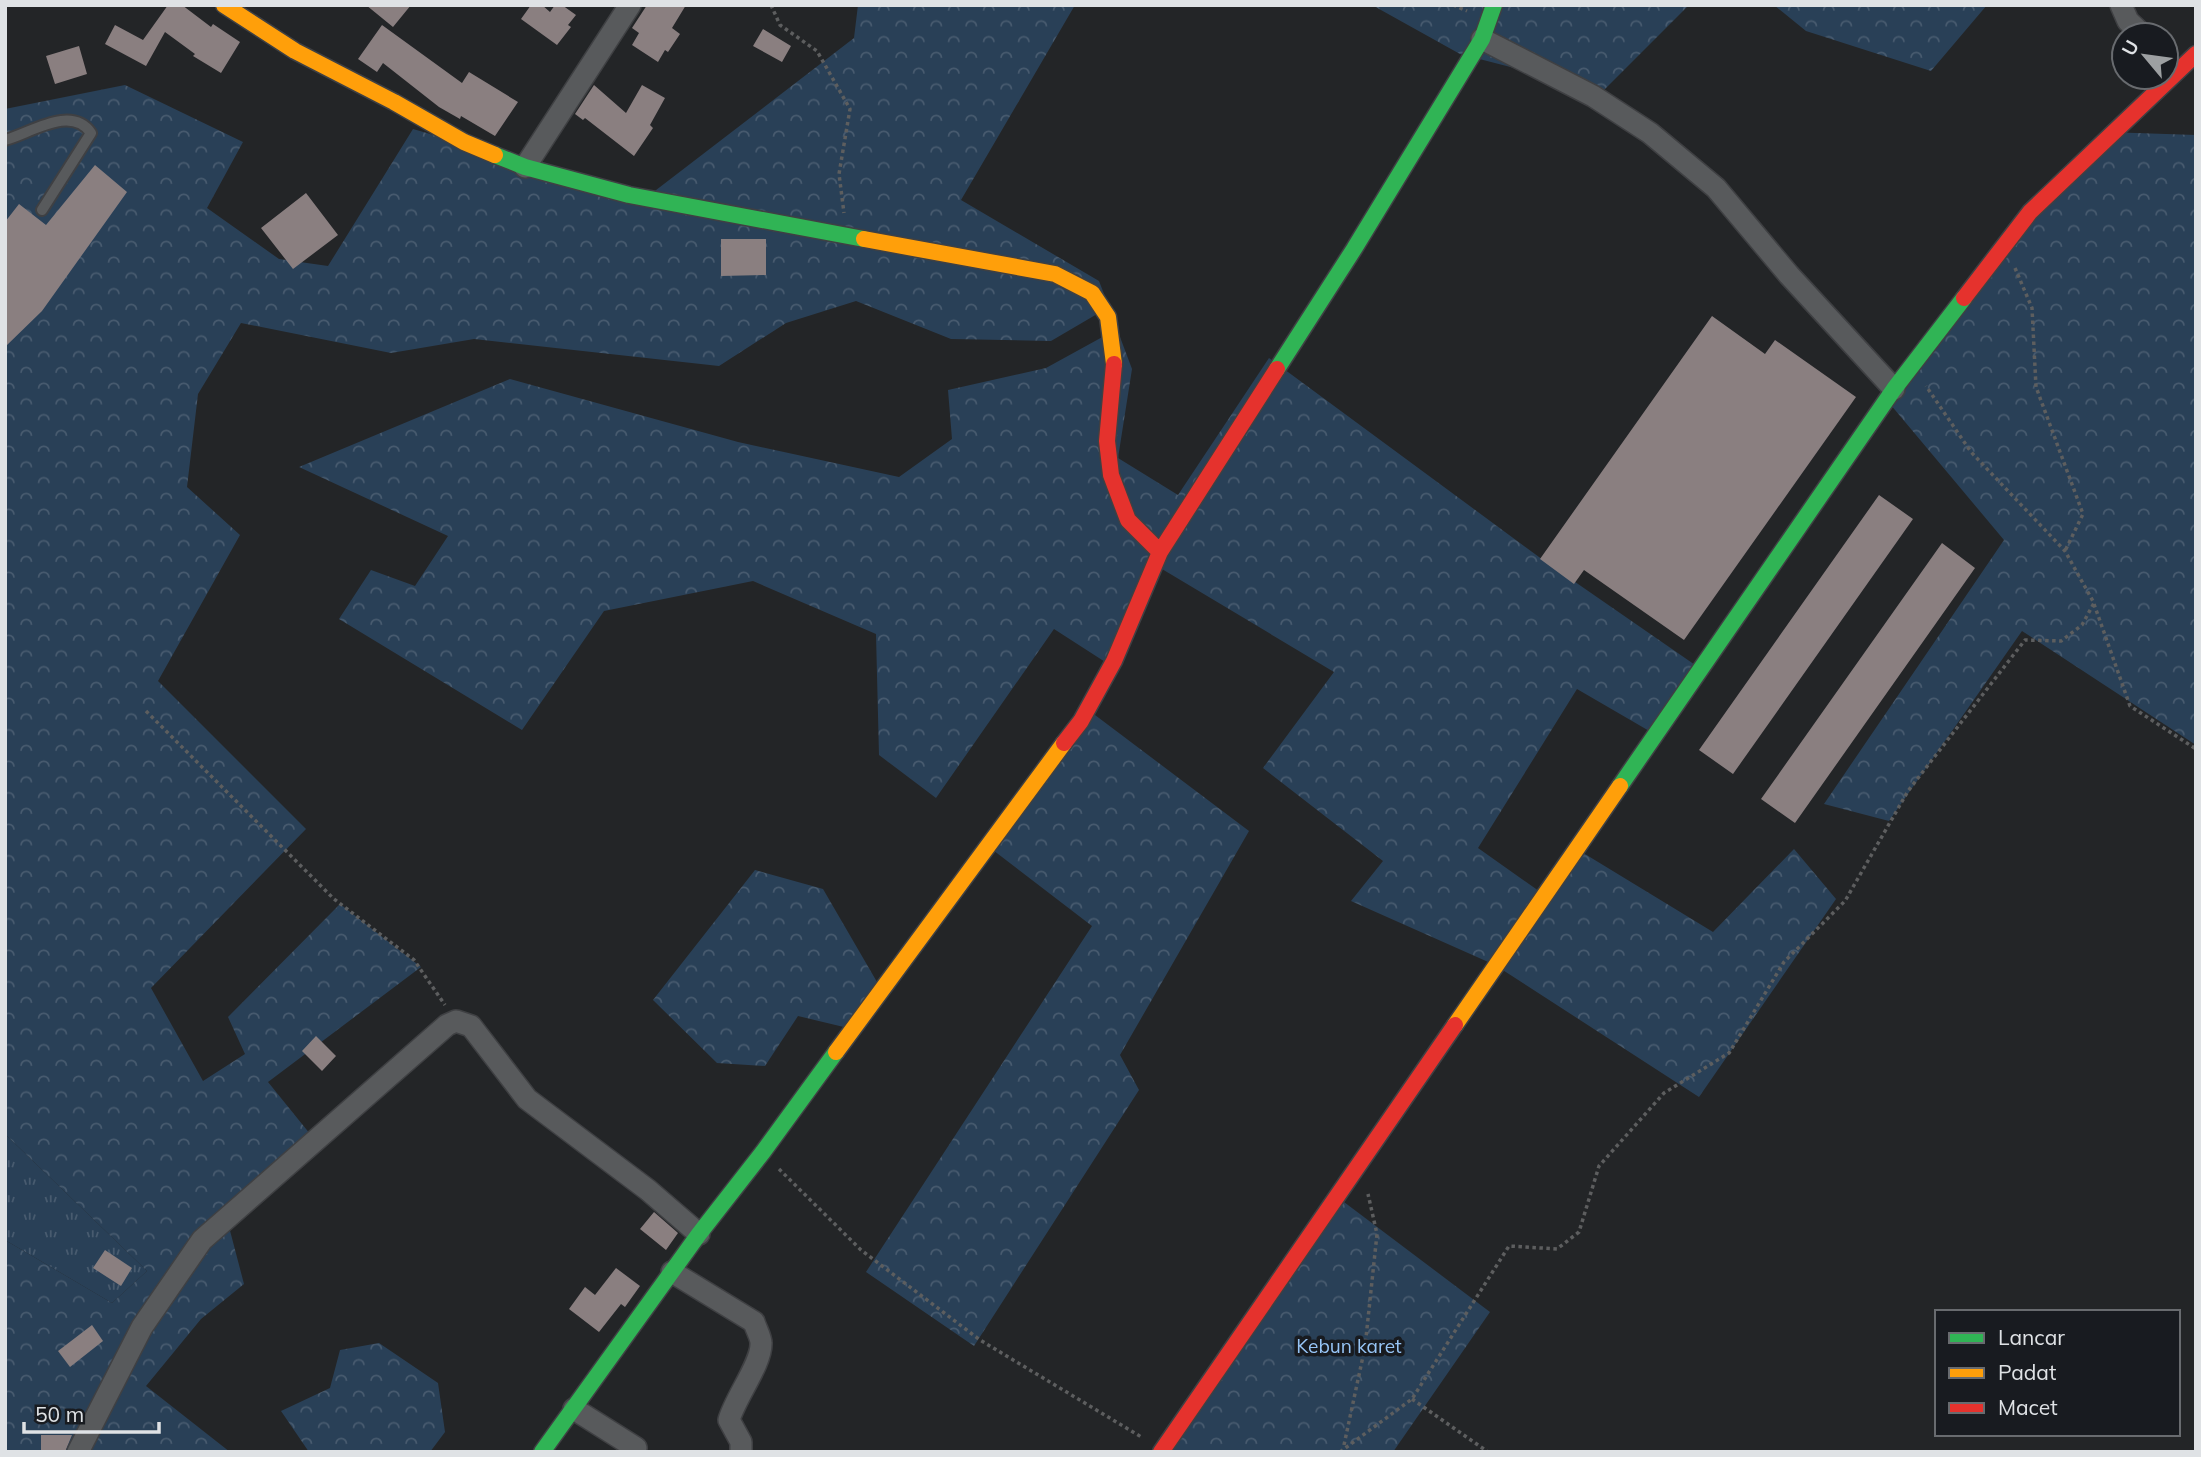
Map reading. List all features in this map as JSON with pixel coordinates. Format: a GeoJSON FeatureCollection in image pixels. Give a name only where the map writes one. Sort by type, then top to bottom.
{"type":"FeatureCollection","features":[{"type":"Feature","properties":{"kind":"street"},"geometry":{"type":"LineString","coordinates":[[225,5],[295,51],[464,142],[524,167],[629,195],[1055,274],[1092,293],[1108,317],[1115,357],[1107,441],[1111,475],[1128,520],[1160,552]]}},
{"type":"Feature","properties":{"kind":"street"},"geometry":{"type":"LineString","coordinates":[[524,167],[630,5]]}},
{"type":"Feature","properties":{"kind":"street"},"geometry":{"type":"LineString","coordinates":[[542,1452],[699,1234],[763,1152],[1081,721],[1114,661],[1160,552],[1354,249],[1482,39],[1494,5]]}},
{"type":"Feature","properties":{"kind":"street"},"geometry":{"type":"LineString","coordinates":[[1482,39],[1604,103],[1650,133],[1716,188],[1789,275],[1894,389]]}},
{"type":"Feature","properties":{"kind":"street"},"geometry":{"type":"LineString","coordinates":[[1162,1451],[1894,389],[2030,212],[2146,91]]}},
{"type":"Feature","properties":{"kind":"street"},"geometry":{"type":"LineString","coordinates":[[78,1452],[142,1327],[202,1240],[447,1025],[456,1021],[471,1026],[527,1099],[648,1190],[699,1234]]}},
{"type":"Feature","properties":{"kind":"street"},"geometry":{"type":"LineString","coordinates":[[672,1272],[754,1322],[761,1343],[758,1357],[729,1420],[741,1443],[741,1452]]}},
{"type":"Feature","properties":{"kind":"street"},"geometry":{"type":"LineString","coordinates":[[574,1409],[635,1448]]}},
{"type":"Feature","properties":{"kind":"lane"},"geometry":{"type":"LineString","coordinates":[[5,140],[22,136],[48,122],[64,120],[86,127],[90,133],[42,209]]}},
{"type":"Feature","properties":{"kind":"path"},"geometry":{"type":"LineString","coordinates":[[771,5],[779,25],[817,51],[850,109],[839,174],[847,234]]}},
{"type":"Feature","properties":{"kind":"path"},"geometry":{"type":"LineString","coordinates":[[2005,244],[2032,308],[2036,387],[2083,514],[2065,551]]}},
{"type":"Feature","properties":{"kind":"path"},"geometry":{"type":"LineString","coordinates":[[1912,366],[1971,452],[2065,551],[2094,603],[2130,706],[2196,749]]}},
{"type":"Feature","properties":{"kind":"path"},"geometry":{"type":"LineString","coordinates":[[1340,1452],[1412,1399],[1509,1246],[1558,1249],[1579,1232],[1599,1166],[1664,1093],[1729,1053],[1784,962],[1844,901],[1908,791],[2025,640],[2061,641],[2082,625],[2094,603]]}},
{"type":"Feature","properties":{"kind":"path"},"geometry":{"type":"LineString","coordinates":[[146,711],[334,899],[414,960],[456,1021]]}},
{"type":"Feature","properties":{"kind":"path"},"geometry":{"type":"LineString","coordinates":[[763,1152],[793,1185],[861,1250],[980,1340],[1162,1451]]}},
{"type":"Feature","properties":{"kind":"path"},"geometry":{"type":"LineString","coordinates":[[1344,1447],[1365,1347],[1377,1234],[1362,1163]]}},
{"type":"Feature","properties":{"kind":"path"},"geometry":{"type":"LineString","coordinates":[[1412,1399],[1488,1452]]}},
{"type":"Feature","properties":{"kind":"green space"},"geometry":{"type":"Polygon","coordinates":[[[858,5],[1075,5],[961,200],[1099,281],[1109,307],[1051,341],[951,339],[856,301],[786,323],[719,366],[474,339],[391,353],[241,323],[198,394],[187,487],[240,535],[158,681],[306,829],[151,988],[203,1081],[245,1054],[228,1017],[340,904],[421,967],[268,1082],[319,1145],[228,1223],[244,1284],[201,1319],[146,1386],[230,1452],[5,1452],[5,1240],[112,1303],[147,1271],[5,1134],[5,109],[125,85],[243,142],[207,208],[279,259],[328,266],[413,129],[647,197],[854,38],[858,5]]]}},
{"type":"Feature","properties":{"kind":"green space"},"geometry":{"type":"Polygon","coordinates":[[[1372,5],[1689,5],[1603,91],[1460,54],[1372,5]]]}},
{"type":"Feature","properties":{"kind":"green space"},"geometry":{"type":"Polygon","coordinates":[[[1774,5],[1987,5],[1931,71],[1806,31],[1774,5]]]}},
{"type":"Feature","properties":{"kind":"green space"},"geometry":{"type":"Polygon","coordinates":[[[2106,132],[2196,135],[2196,745],[2022,631],[1889,821],[1824,804],[2004,540],[1885,398],[2106,132]]]}},
{"type":"Feature","properties":{"kind":"green space"},"geometry":{"type":"Polygon","coordinates":[[[1117,329],[1132,369],[1118,458],[1178,495],[1269,358],[1539,557],[1698,667],[1651,732],[1577,689],[1478,848],[1546,896],[1580,851],[1713,932],[1794,849],[1836,899],[1699,1097],[1495,965],[1351,901],[1383,861],[1263,768],[1334,672],[1162,569],[1113,667],[1054,629],[936,798],[879,755],[876,634],[753,581],[604,611],[522,730],[339,619],[371,570],[415,586],[448,536],[299,467],[510,379],[738,442],[899,477],[952,439],[948,390],[1046,368],[1117,329]]]}},
{"type":"Feature","properties":{"kind":"green space"},"geometry":{"type":"Polygon","coordinates":[[[1091,712],[1249,831],[1120,1055],[1139,1090],[974,1346],[866,1272],[1092,926],[989,847],[1091,712]]]}},
{"type":"Feature","properties":{"kind":"green space"},"geometry":{"type":"Polygon","coordinates":[[[755,870],[823,889],[877,982],[848,1028],[798,1016],[765,1066],[717,1063],[653,1000],[755,870]]]}},
{"type":"Feature","properties":{"kind":"green space"},"geometry":{"type":"Polygon","coordinates":[[[5,1134],[147,1271],[112,1303],[5,1240],[5,1134]]]}},
{"type":"Feature","properties":{"kind":"green space","name":"Kebun karet"},"geometry":{"type":"Polygon","coordinates":[[[1336,1196],[1490,1312],[1393,1452],[1160,1452],[1336,1196]]]}},
{"type":"Feature","properties":{"kind":"green space"},"geometry":{"type":"Polygon","coordinates":[[[379,1343],[438,1383],[445,1432],[430,1452],[309,1452],[281,1411],[330,1388],[340,1350],[379,1343]]]}},
{"type":"Feature","properties":{"kind":"building"},"geometry":{"type":"Polygon","coordinates":[[[168,5],[182,5],[211,27],[213,24],[240,42],[221,73],[193,56],[195,54],[165,32],[146,66],[105,44],[115,25],[143,40],[168,5]]]}},
{"type":"Feature","properties":{"kind":"building"},"geometry":{"type":"Polygon","coordinates":[[[366,5],[411,5],[393,27],[366,5]]]}},
{"type":"Feature","properties":{"kind":"building"},"geometry":{"type":"Polygon","coordinates":[[[531,5],[542,5],[550,12],[555,5],[562,5],[576,15],[568,25],[571,27],[557,45],[521,19],[531,5]]]}},
{"type":"Feature","properties":{"kind":"building"},"geometry":{"type":"Polygon","coordinates":[[[647,5],[686,5],[672,28],[680,34],[658,62],[632,45],[639,33],[632,28],[647,5]]]}},
{"type":"Feature","properties":{"kind":"building"},"geometry":{"type":"Polygon","coordinates":[[[382,25],[462,83],[469,72],[518,102],[495,136],[461,116],[460,119],[439,107],[383,63],[377,72],[358,59],[382,25]]]}},
{"type":"Feature","properties":{"kind":"building"},"geometry":{"type":"Polygon","coordinates":[[[763,29],[791,46],[782,62],[753,46],[763,29]]]}},
{"type":"Feature","properties":{"kind":"building"},"geometry":{"type":"Polygon","coordinates":[[[79,46],[87,74],[55,84],[46,56],[79,46]]]}},
{"type":"Feature","properties":{"kind":"building"},"geometry":{"type":"Polygon","coordinates":[[[594,85],[626,113],[642,85],[665,98],[650,125],[653,128],[634,156],[585,118],[583,120],[575,114],[594,85]]]}},
{"type":"Feature","properties":{"kind":"building"},"geometry":{"type":"Polygon","coordinates":[[[95,165],[127,192],[42,311],[5,347],[5,222],[19,204],[46,225],[95,165]]]}},
{"type":"Feature","properties":{"kind":"building"},"geometry":{"type":"Polygon","coordinates":[[[306,193],[338,235],[293,269],[261,228],[306,193]]]}},
{"type":"Feature","properties":{"kind":"building"},"geometry":{"type":"Polygon","coordinates":[[[721,239],[766,239],[766,275],[721,276],[721,239]]]}},
{"type":"Feature","properties":{"kind":"building"},"geometry":{"type":"Polygon","coordinates":[[[1712,316],[1765,354],[1775,340],[1856,397],[1684,640],[1584,570],[1574,584],[1540,559],[1712,316]]]}},
{"type":"Feature","properties":{"kind":"building"},"geometry":{"type":"Polygon","coordinates":[[[1879,495],[1913,519],[1733,774],[1699,750],[1879,495]]]}},
{"type":"Feature","properties":{"kind":"building"},"geometry":{"type":"Polygon","coordinates":[[[1942,543],[1975,568],[1795,823],[1761,799],[1942,543]]]}},
{"type":"Feature","properties":{"kind":"building"},"geometry":{"type":"Polygon","coordinates":[[[316,1036],[336,1056],[322,1071],[302,1051],[316,1036]]]}},
{"type":"Feature","properties":{"kind":"building"},"geometry":{"type":"Polygon","coordinates":[[[654,1212],[678,1233],[666,1250],[640,1229],[654,1212]]]}},
{"type":"Feature","properties":{"kind":"building"},"geometry":{"type":"Polygon","coordinates":[[[105,1250],[132,1268],[121,1286],[93,1268],[105,1250]]]}},
{"type":"Feature","properties":{"kind":"building"},"geometry":{"type":"Polygon","coordinates":[[[616,1268],[640,1286],[625,1307],[621,1304],[599,1332],[569,1309],[585,1287],[595,1295],[616,1268]]]}},
{"type":"Feature","properties":{"kind":"building"},"geometry":{"type":"Polygon","coordinates":[[[92,1325],[103,1341],[70,1367],[58,1351],[92,1325]]]}},
{"type":"Feature","properties":{"kind":"building"},"geometry":{"type":"Polygon","coordinates":[[[41,1435],[72,1435],[65,1452],[41,1452],[41,1435]]]}},
{"type":"Feature","properties":{"kind":"traffic: fast"},"geometry":{"type":"LineString","coordinates":[[1277,369],[1482,39],[1494,5]]}},
{"type":"Feature","properties":{"kind":"traffic: fast"},"geometry":{"type":"LineString","coordinates":[[495,155],[525,167],[629,195],[864,239]]}},
{"type":"Feature","properties":{"kind":"traffic: fast"},"geometry":{"type":"LineString","coordinates":[[1620,786],[1894,389],[1964,298]]}},
{"type":"Feature","properties":{"kind":"traffic: fast"},"geometry":{"type":"LineString","coordinates":[[542,1452],[699,1234],[836,1052]]}},
{"type":"Feature","properties":{"kind":"traffic: slow"},"geometry":{"type":"LineString","coordinates":[[224,5],[295,51],[464,142],[495,155]]}},
{"type":"Feature","properties":{"kind":"traffic: slow"},"geometry":{"type":"LineString","coordinates":[[864,239],[1055,274],[1092,293],[1108,317],[1114,364]]}},
{"type":"Feature","properties":{"kind":"traffic: slow"},"geometry":{"type":"LineString","coordinates":[[836,1052],[1064,743]]}},
{"type":"Feature","properties":{"kind":"traffic: slow"},"geometry":{"type":"LineString","coordinates":[[1455,1025],[1620,786]]}},
{"type":"Feature","properties":{"kind":"traffic: jam"},"geometry":{"type":"LineString","coordinates":[[1964,298],[2030,212],[2196,54]]}},
{"type":"Feature","properties":{"kind":"traffic: jam"},"geometry":{"type":"LineString","coordinates":[[1114,364],[1107,441],[1111,475],[1128,520],[1160,552]]}},
{"type":"Feature","properties":{"kind":"traffic: jam"},"geometry":{"type":"LineString","coordinates":[[1064,743],[1081,721],[1114,661],[1160,552],[1277,369]]}},
{"type":"Feature","properties":{"kind":"traffic: jam"},"geometry":{"type":"LineString","coordinates":[[1161,1452],[1455,1025]]}}]}
